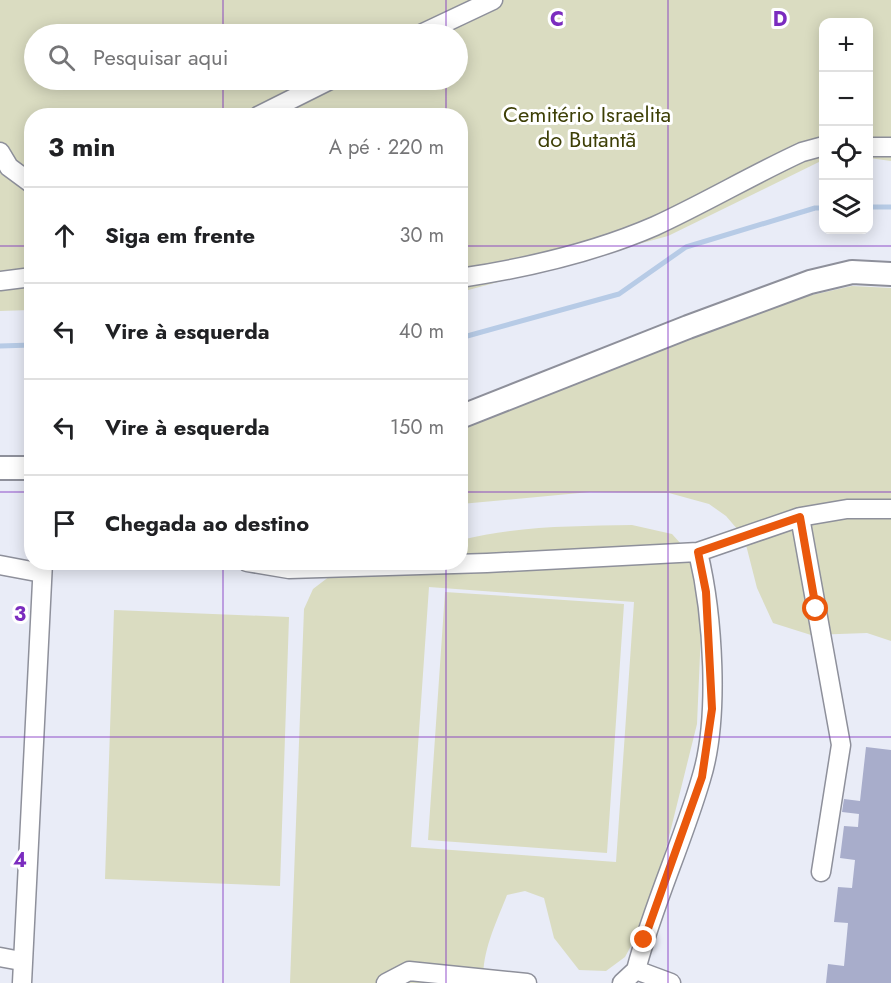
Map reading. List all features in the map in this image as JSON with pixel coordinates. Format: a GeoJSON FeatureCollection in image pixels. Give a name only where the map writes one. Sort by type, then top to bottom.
{"type":"FeatureCollection","features":[{"type":"Feature","properties":{"kind":"main road"},"geometry":{"type":"LineString","coordinates":[[468,414],[688,327],[810,282],[852,272],[891,274]]}},
{"type":"Feature","properties":{"kind":"main road"},"geometry":{"type":"LineString","coordinates":[[0,468],[24,468]]}},
{"type":"Feature","properties":{"kind":"lane"},"geometry":{"type":"LineString","coordinates":[[442,24],[493,0]]}},
{"type":"Feature","properties":{"kind":"lane"},"geometry":{"type":"LineString","coordinates":[[274,108],[310,90]]}},
{"type":"Feature","properties":{"kind":"lane"},"geometry":{"type":"LineString","coordinates":[[468,277],[507,271],[606,244],[653,226],[802,152],[819,147]]}},
{"type":"Feature","properties":{"kind":"lane"},"geometry":{"type":"LineString","coordinates":[[873,147],[891,147]]}},
{"type":"Feature","properties":{"kind":"lane"},"geometry":{"type":"LineString","coordinates":[[0,152],[9,167],[24,178]]}},
{"type":"Feature","properties":{"kind":"lane"},"geometry":{"type":"LineString","coordinates":[[0,281],[24,278]]}},
{"type":"Feature","properties":{"kind":"lane"},"geometry":{"type":"LineString","coordinates":[[468,564],[698,552],[800,517],[847,509],[891,509]]}},
{"type":"Feature","properties":{"kind":"lane"},"geometry":{"type":"LineString","coordinates":[[800,517],[841,745],[821,872]]}},
{"type":"Feature","properties":{"kind":"lane"},"geometry":{"type":"LineString","coordinates":[[622,983],[636,970],[644,940],[702,777],[712,709],[706,592],[698,552]]}},
{"type":"Feature","properties":{"kind":"lane"},"geometry":{"type":"LineString","coordinates":[[0,566],[24,567]]}},
{"type":"Feature","properties":{"kind":"lane"},"geometry":{"type":"LineString","coordinates":[[22,983],[21,961],[43,570]]}},
{"type":"Feature","properties":{"kind":"lane"},"geometry":{"type":"LineString","coordinates":[[0,957],[21,961]]}},
{"type":"Feature","properties":{"kind":"lane"},"geometry":{"type":"LineString","coordinates":[[636,970],[671,983]]}},
{"type":"Feature","properties":{"kind":"lane"},"geometry":{"type":"LineString","coordinates":[[386,983],[409,971],[527,983]]}},
{"type":"Feature","properties":{"kind":"green space","name":"Cemitério Israelita do Butantã"},"geometry":{"type":"Polygon","coordinates":[[[0,0],[891,0],[891,161],[873,159],[873,18],[819,18],[819,162],[668,236],[468,290],[468,108],[24,108],[24,310],[0,311],[0,0]]]}},
{"type":"Feature","properties":{"kind":"green space"},"geometry":{"type":"Polygon","coordinates":[[[852,286],[891,288],[891,641],[867,633],[811,635],[773,623],[757,588],[744,537],[726,516],[709,504],[669,493],[590,492],[468,503],[468,419],[781,302],[852,286]]]}},
{"type":"Feature","properties":{"kind":"green space"},"geometry":{"type":"Polygon","coordinates":[[[632,525],[672,534],[691,555],[702,609],[697,724],[651,909],[625,957],[606,971],[579,970],[554,938],[544,898],[525,891],[507,895],[484,961],[484,983],[290,983],[304,609],[313,589],[330,576],[386,570],[468,570],[468,538],[546,528],[632,525]],[[429,587],[411,847],[616,862],[634,602],[429,587]]]}},
{"type":"Feature","properties":{"kind":"green space"},"geometry":{"type":"Polygon","coordinates":[[[445,592],[624,604],[607,853],[428,840],[445,592]]]}},
{"type":"Feature","properties":{"kind":"green space"},"geometry":{"type":"Polygon","coordinates":[[[114,610],[289,617],[280,886],[105,879],[114,610]]]}},
{"type":"Feature","properties":{"kind":"building"},"geometry":{"type":"Polygon","coordinates":[[[866,747],[891,750],[891,983],[826,983],[828,964],[844,966],[848,923],[834,922],[838,887],[852,888],[855,860],[840,858],[844,826],[858,827],[859,814],[842,812],[844,799],[860,801],[866,747]]]}},
{"type":"Feature","properties":{"kind":"waterway"},"geometry":{"type":"LineString","coordinates":[[873,207],[891,207]]}},
{"type":"Feature","properties":{"kind":"waterway"},"geometry":{"type":"LineString","coordinates":[[468,336],[619,294],[686,247],[819,208]]}},
{"type":"Feature","properties":{"kind":"waterway"},"geometry":{"type":"LineString","coordinates":[[0,346],[24,345]]}},
{"type":"Feature","properties":{"kind":"route"},"geometry":{"type":"LineString","coordinates":[[644,940],[702,777],[712,709],[706,592],[698,552],[800,517],[816,609]]}}]}
